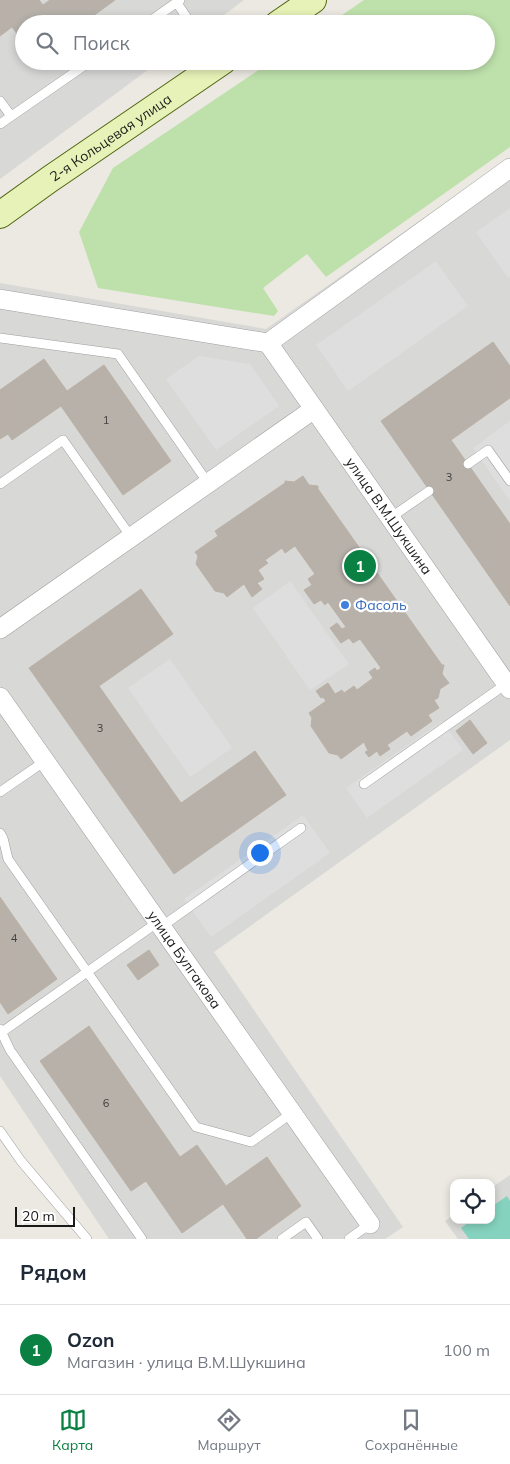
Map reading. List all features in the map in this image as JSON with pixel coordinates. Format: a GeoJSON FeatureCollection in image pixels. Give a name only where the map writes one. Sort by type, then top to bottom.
{"type":"FeatureCollection","features":[{"type":"Feature","properties":{"kind":"main road"},"geometry":{"type":"LineString","coordinates":[[291,15],[313,0]]}},
{"type":"Feature","properties":{"kind":"main road","name":"2-я Кольцевая улица"},"geometry":{"type":"LineString","coordinates":[[0,215],[209,70]]}},
{"type":"Feature","properties":{"kind":"street"},"geometry":{"type":"LineString","coordinates":[[0,299],[268,343],[510,168]]}},
{"type":"Feature","properties":{"kind":"street","name":"улица В.М.Шукшина"},"geometry":{"type":"LineString","coordinates":[[268,343],[508,686]]}},
{"type":"Feature","properties":{"kind":"street"},"geometry":{"type":"LineString","coordinates":[[0,629],[314,409]]}},
{"type":"Feature","properties":{"kind":"street","name":"улица Булгакова"},"geometry":{"type":"LineString","coordinates":[[0,696],[370,1224]]}},
{"type":"Feature","properties":{"kind":"lane"},"geometry":{"type":"LineString","coordinates":[[159,15],[178,1],[186,15]]}},
{"type":"Feature","properties":{"kind":"lane"},"geometry":{"type":"LineString","coordinates":[[0,124],[78,70]]}},
{"type":"Feature","properties":{"kind":"lane"},"geometry":{"type":"LineString","coordinates":[[0,101],[11,116]]}},
{"type":"Feature","properties":{"kind":"lane"},"geometry":{"type":"LineString","coordinates":[[0,338],[118,354],[208,483]]}},
{"type":"Feature","properties":{"kind":"lane"},"geometry":{"type":"LineString","coordinates":[[0,484],[63,440],[131,537]]}},
{"type":"Feature","properties":{"kind":"lane"},"geometry":{"type":"LineString","coordinates":[[468,464],[488,450],[510,482]]}},
{"type":"Feature","properties":{"kind":"lane"},"geometry":{"type":"LineString","coordinates":[[390,518],[429,491]]}},
{"type":"Feature","properties":{"kind":"lane"},"geometry":{"type":"LineString","coordinates":[[364,784],[508,686]]}},
{"type":"Feature","properties":{"kind":"lane"},"geometry":{"type":"LineString","coordinates":[[0,792],[45,761]]}},
{"type":"Feature","properties":{"kind":"lane"},"geometry":{"type":"LineString","coordinates":[[142,1239],[10,1050],[1,1030],[301,828]]}},
{"type":"Feature","properties":{"kind":"lane"},"geometry":{"type":"LineString","coordinates":[[0,833],[8,859],[196,1127],[251,1142],[292,1113]]}},
{"type":"Feature","properties":{"kind":"lane"},"geometry":{"type":"LineString","coordinates":[[0,1131],[21,1160],[87,1239]]}},
{"type":"Feature","properties":{"kind":"lane"},"geometry":{"type":"LineString","coordinates":[[282,1239],[306,1222],[318,1239]]}},
{"type":"Feature","properties":{"kind":"lane"},"geometry":{"type":"LineString","coordinates":[[349,1239],[370,1224]]}},
{"type":"Feature","properties":{"kind":"shaded area"},"geometry":{"type":"Polygon","coordinates":[[[0,0],[244,0],[224,15],[15,15],[15,70],[148,70],[0,179],[0,0]]]}},
{"type":"Feature","properties":{"kind":"shaded area"},"geometry":{"type":"Polygon","coordinates":[[[510,157],[510,740],[214,952],[403,1227],[385,1239],[109,1239],[0,1076],[0,283],[266,329],[510,157]]]}},
{"type":"Feature","properties":{"kind":"shaded area"},"geometry":{"type":"Polygon","coordinates":[[[510,208],[510,276],[508,278],[476,232],[510,208]]]}},
{"type":"Feature","properties":{"kind":"shaded area"},"geometry":{"type":"Polygon","coordinates":[[[436,261],[468,306],[348,391],[316,345],[436,261]]]}},
{"type":"Feature","properties":{"kind":"shaded area"},"geometry":{"type":"Polygon","coordinates":[[[199,356],[250,364],[279,406],[216,450],[166,379],[199,356]]]}},
{"type":"Feature","properties":{"kind":"shaded area"},"geometry":{"type":"Polygon","coordinates":[[[510,421],[510,501],[473,448],[510,421]]]}},
{"type":"Feature","properties":{"kind":"shaded area"},"geometry":{"type":"Polygon","coordinates":[[[290,581],[349,664],[310,690],[253,608],[290,581]]]}},
{"type":"Feature","properties":{"kind":"shaded area"},"geometry":{"type":"Polygon","coordinates":[[[170,659],[232,748],[190,777],[128,688],[170,659]]]}},
{"type":"Feature","properties":{"kind":"shaded area"},"geometry":{"type":"Polygon","coordinates":[[[442,721],[463,750],[367,818],[346,788],[442,721]]]}},
{"type":"Feature","properties":{"kind":"shaded area"},"geometry":{"type":"Polygon","coordinates":[[[303,815],[330,853],[211,937],[184,899],[303,815]]]}},
{"type":"Feature","properties":{"kind":"shaded area"},"geometry":{"type":"Polygon","coordinates":[[[510,1175],[510,1239],[458,1239],[445,1221],[450,1217],[450,1224],[495,1224],[495,1185],[510,1175]]]}},
{"type":"Feature","properties":{"kind":"green space"},"geometry":{"type":"Polygon","coordinates":[[[364,0],[510,0],[510,147],[326,277],[307,254],[263,288],[278,311],[274,316],[98,288],[79,232],[113,168],[259,70],[495,70],[495,15],[342,15],[364,0]]]}},
{"type":"Feature","properties":{"kind":"green space"},"geometry":{"type":"Polygon","coordinates":[[[507,1196],[510,1201],[510,1239],[469,1239],[461,1228],[466,1224],[495,1224],[495,1204],[507,1196]]]}},
{"type":"Feature","properties":{"kind":"building"},"geometry":{"type":"Polygon","coordinates":[[[0,0],[39,0],[43,5],[50,0],[115,0],[94,15],[15,15],[15,31],[12,27],[0,36],[0,0]]]}},
{"type":"Feature","properties":{"kind":"building"},"geometry":{"type":"Polygon","coordinates":[[[493,342],[510,366],[510,398],[451,440],[510,524],[510,606],[381,421],[493,342]]]}},
{"type":"Feature","properties":{"kind":"building"},"geometry":{"type":"Polygon","coordinates":[[[44,359],[67,391],[104,365],[171,461],[123,495],[61,406],[12,440],[8,434],[0,439],[0,390],[44,359]]]}},
{"type":"Feature","properties":{"kind":"building"},"geometry":{"type":"Polygon","coordinates":[[[303,476],[309,485],[318,486],[318,489],[442,665],[444,665],[442,674],[449,683],[440,689],[438,698],[434,700],[439,708],[428,715],[432,721],[411,736],[407,731],[387,745],[390,749],[380,756],[377,751],[369,757],[365,752],[368,751],[364,742],[341,759],[338,755],[329,753],[311,726],[312,718],[309,713],[326,701],[316,691],[328,683],[335,694],[342,690],[344,693],[354,686],[357,690],[373,678],[369,672],[375,668],[377,671],[381,668],[360,639],[353,643],[349,638],[341,643],[330,628],[337,623],[342,629],[346,627],[328,602],[325,605],[321,600],[314,604],[304,590],[312,585],[308,579],[315,574],[295,546],[285,553],[282,548],[265,560],[268,563],[258,570],[264,579],[257,583],[262,589],[252,597],[244,584],[227,597],[224,593],[215,591],[196,564],[198,556],[195,552],[218,536],[215,531],[285,483],[285,481],[294,482],[303,476]]]}},
{"type":"Feature","properties":{"kind":"building"},"geometry":{"type":"Polygon","coordinates":[[[141,589],[173,634],[99,686],[181,803],[255,751],[286,795],[174,874],[29,668],[141,589]]]}},
{"type":"Feature","properties":{"kind":"building"},"geometry":{"type":"Polygon","coordinates":[[[470,720],[487,743],[473,754],[456,731],[470,720]]]}},
{"type":"Feature","properties":{"kind":"building"},"geometry":{"type":"Polygon","coordinates":[[[0,897],[57,979],[8,1014],[0,1002],[0,897]]]}},
{"type":"Feature","properties":{"kind":"building"},"geometry":{"type":"Polygon","coordinates":[[[149,950],[159,965],[138,980],[127,965],[149,950]]]}},
{"type":"Feature","properties":{"kind":"building"},"geometry":{"type":"Polygon","coordinates":[[[89,1026],[180,1157],[197,1145],[226,1186],[267,1157],[301,1206],[256,1239],[247,1239],[223,1204],[182,1233],[146,1181],[131,1191],[40,1061],[89,1026]]]}},
{"type":"Feature","properties":{"kind":"place","name":"Ozon"},"geometry":{"type":"Point","coordinates":[360,566]}},
{"type":"Feature","properties":{"kind":"place","name":"Фасоль"},"geometry":{"type":"Point","coordinates":[345,605]}}]}
